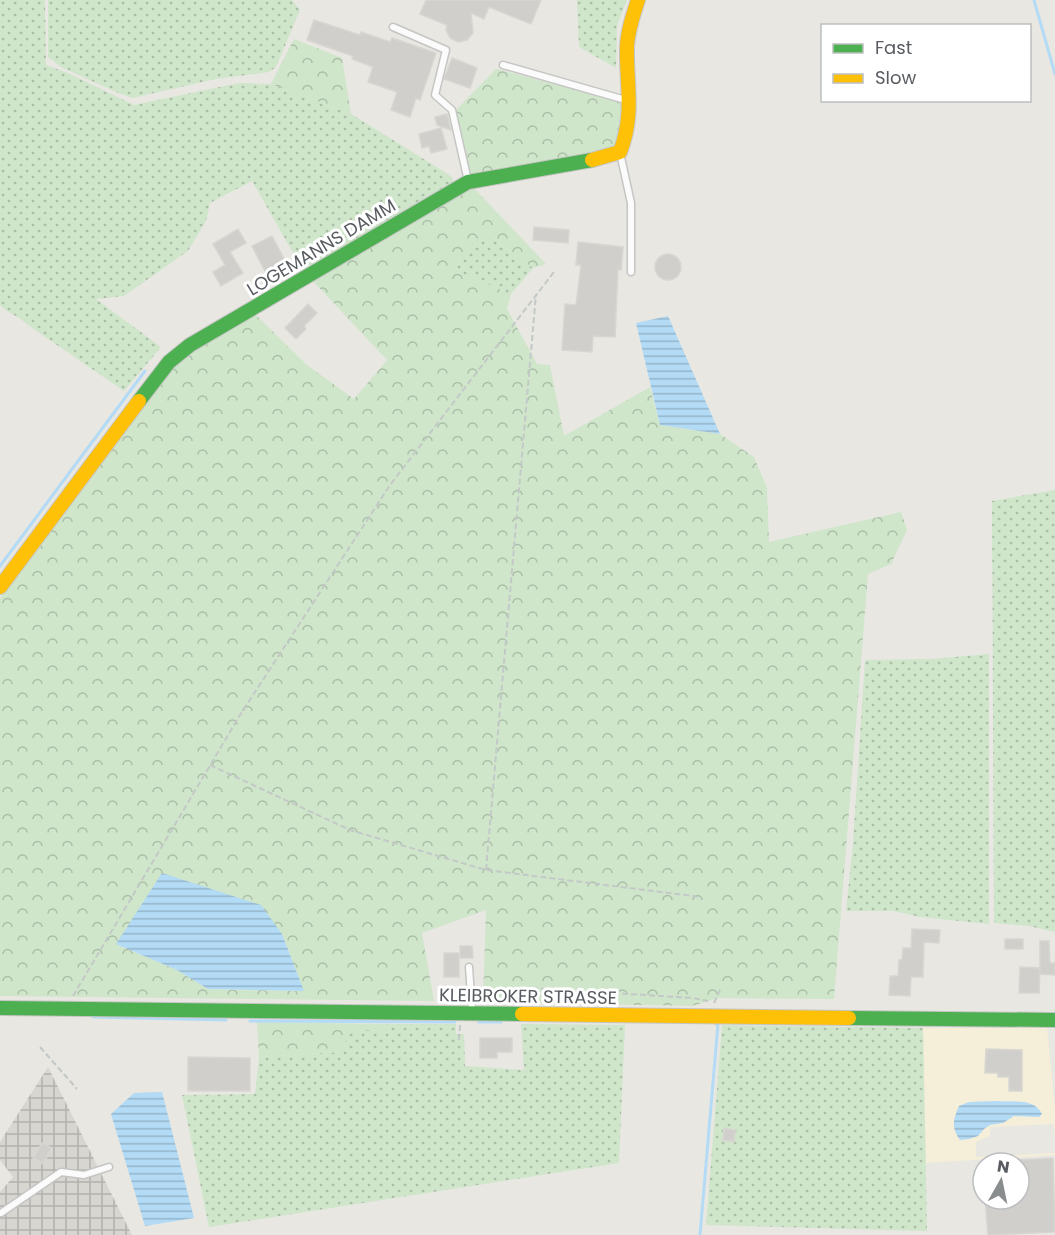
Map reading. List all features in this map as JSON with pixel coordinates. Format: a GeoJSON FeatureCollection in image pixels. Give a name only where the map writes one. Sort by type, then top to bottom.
{"type":"FeatureCollection","features":[{"type":"Feature","properties":{"kind":"street"},"geometry":{"type":"LineString","coordinates":[[620,152],[629,126],[627,45],[631,20],[638,0]]}},
{"type":"Feature","properties":{"kind":"street","name":"LOGEMANNS DAMM"},"geometry":{"type":"LineString","coordinates":[[0,587],[148,387],[169,362],[190,345],[468,182],[593,160],[620,152]]}},
{"type":"Feature","properties":{"kind":"street","name":"KLEIBROKER STRASSE"},"geometry":{"type":"LineString","coordinates":[[0,1008],[1055,1020]]}},
{"type":"Feature","properties":{"kind":"lane"},"geometry":{"type":"LineString","coordinates":[[393,27],[446,50],[435,95],[452,110],[468,182]]}},
{"type":"Feature","properties":{"kind":"lane"},"geometry":{"type":"LineString","coordinates":[[502,65],[630,101]]}},
{"type":"Feature","properties":{"kind":"lane"},"geometry":{"type":"LineString","coordinates":[[620,152],[631,203],[631,272]]}},
{"type":"Feature","properties":{"kind":"lane"},"geometry":{"type":"LineString","coordinates":[[470,967],[472,1013]]}},
{"type":"Feature","properties":{"kind":"lane"},"geometry":{"type":"LineString","coordinates":[[2,1213],[61,1172],[84,1175],[109,1167]]}},
{"type":"Feature","properties":{"kind":"path"},"geometry":{"type":"LineString","coordinates":[[69,1003],[240,715],[390,485],[554,272]]}},
{"type":"Feature","properties":{"kind":"path"},"geometry":{"type":"LineString","coordinates":[[486,870],[537,294]]}},
{"type":"Feature","properties":{"kind":"path"},"geometry":{"type":"LineString","coordinates":[[210,765],[350,830],[486,870],[701,897]]}},
{"type":"Feature","properties":{"kind":"path"},"geometry":{"type":"LineString","coordinates":[[714,1003],[720,990]]}},
{"type":"Feature","properties":{"kind":"path"},"geometry":{"type":"LineString","coordinates":[[40,1047],[77,1089]]}},
{"type":"Feature","properties":{"kind":"shaded area"},"geometry":{"type":"Polygon","coordinates":[[[923,1028],[1047,1028],[1055,1109],[1055,1136],[1053,1124],[990,1127],[990,1136],[976,1142],[976,1151],[971,1151],[971,1160],[926,1163],[923,1028]],[[1014,1101],[969,1102],[984,1129],[990,1125],[1003,1123],[1014,1116],[1024,1115],[1014,1101]]]}},
{"type":"Feature","properties":{"kind":"shaded area"},"geometry":{"type":"Polygon","coordinates":[[[48,1067],[132,1235],[0,1235],[0,1192],[13,1177],[0,1160],[0,1142],[48,1067]]]}},
{"type":"Feature","properties":{"kind":"shaded area"},"geometry":{"type":"Polygon","coordinates":[[[1055,1153],[1055,1155],[1031,1156],[1031,1154],[1055,1153]]]}},
{"type":"Feature","properties":{"kind":"green space"},"geometry":{"type":"Polygon","coordinates":[[[0,0],[45,0],[46,65],[68,73],[134,105],[239,83],[271,84],[351,114],[451,176],[454,182],[303,270],[252,181],[210,203],[206,221],[188,251],[124,296],[96,299],[161,347],[124,391],[0,305],[0,0]]]}},
{"type":"Feature","properties":{"kind":"green space"},"geometry":{"type":"Polygon","coordinates":[[[48,0],[292,0],[300,10],[276,67],[269,72],[216,79],[132,98],[61,67],[48,57],[48,0]]]}},
{"type":"Feature","properties":{"kind":"green space"},"geometry":{"type":"Polygon","coordinates":[[[577,0],[627,0],[617,26],[616,68],[579,47],[577,0]]]}},
{"type":"Feature","properties":{"kind":"green space"},"geometry":{"type":"Polygon","coordinates":[[[294,39],[342,58],[351,114],[271,84],[294,39]]]}},
{"type":"Feature","properties":{"kind":"green space"},"geometry":{"type":"Polygon","coordinates":[[[496,69],[625,102],[614,149],[471,176],[455,111],[496,69]]]}},
{"type":"Feature","properties":{"kind":"green space"},"geometry":{"type":"Polygon","coordinates":[[[470,184],[546,264],[533,268],[492,238],[477,237],[452,269],[511,294],[507,309],[537,364],[550,365],[564,436],[650,387],[660,425],[720,434],[754,457],[767,488],[769,542],[901,512],[907,530],[891,564],[868,574],[834,999],[718,998],[692,1006],[483,1002],[486,910],[422,933],[434,1001],[0,996],[0,598],[172,365],[255,314],[307,365],[354,399],[387,360],[311,279],[470,184]],[[282,934],[116,944],[177,970],[208,989],[304,991],[282,934]]]}},
{"type":"Feature","properties":{"kind":"green space"},"geometry":{"type":"Polygon","coordinates":[[[477,237],[492,238],[533,268],[511,294],[451,269],[477,237]]]}},
{"type":"Feature","properties":{"kind":"green space"},"geometry":{"type":"Polygon","coordinates":[[[1055,490],[1055,932],[1029,926],[994,923],[992,501],[1055,490]]]}},
{"type":"Feature","properties":{"kind":"green space"},"geometry":{"type":"Polygon","coordinates":[[[989,654],[989,924],[920,917],[894,911],[846,911],[853,843],[865,660],[931,659],[989,654]]]}},
{"type":"Feature","properties":{"kind":"green space"},"geometry":{"type":"Polygon","coordinates":[[[257,1022],[384,1024],[383,1031],[351,1030],[341,1052],[259,1057],[257,1022]]]}},
{"type":"Feature","properties":{"kind":"green space"},"geometry":{"type":"Polygon","coordinates":[[[384,1024],[456,1024],[456,1034],[464,1034],[465,1066],[524,1070],[521,1024],[625,1025],[619,1163],[209,1227],[182,1095],[255,1094],[259,1057],[340,1052],[351,1030],[383,1031],[384,1024]]]}},
{"type":"Feature","properties":{"kind":"green space"},"geometry":{"type":"Polygon","coordinates":[[[722,1025],[923,1028],[927,1231],[706,1225],[722,1025]]]}},
{"type":"Feature","properties":{"kind":"water"},"geometry":{"type":"Polygon","coordinates":[[[668,316],[720,434],[660,425],[636,323],[668,316]]]}},
{"type":"Feature","properties":{"kind":"water"},"geometry":{"type":"Polygon","coordinates":[[[162,873],[261,905],[282,934],[304,991],[208,989],[177,970],[116,944],[162,873]]]}},
{"type":"Feature","properties":{"kind":"water"},"geometry":{"type":"Polygon","coordinates":[[[162,1092],[194,1218],[145,1226],[111,1114],[134,1093],[162,1092]]]}},
{"type":"Feature","properties":{"kind":"water"},"geometry":{"type":"Polygon","coordinates":[[[969,1102],[1028,1103],[1034,1105],[1042,1114],[1039,1117],[1014,1116],[1003,1123],[990,1125],[978,1136],[960,1140],[954,1123],[959,1106],[969,1102]]]}},
{"type":"Feature","properties":{"kind":"building"},"geometry":{"type":"Polygon","coordinates":[[[426,0],[541,0],[531,24],[489,7],[484,19],[471,13],[473,33],[467,40],[458,42],[450,38],[446,30],[447,25],[420,14],[426,0]]]}},
{"type":"Feature","properties":{"kind":"building"},"geometry":{"type":"Polygon","coordinates":[[[314,20],[390,42],[392,38],[436,53],[420,100],[416,98],[410,117],[391,110],[397,92],[368,82],[373,67],[352,59],[353,56],[307,40],[314,20]]]}},
{"type":"Feature","properties":{"kind":"building"},"geometry":{"type":"Polygon","coordinates":[[[452,58],[477,68],[470,88],[444,79],[452,58]]]}},
{"type":"Feature","properties":{"kind":"building"},"geometry":{"type":"Polygon","coordinates":[[[447,114],[451,130],[437,125],[435,117],[447,114]]]}},
{"type":"Feature","properties":{"kind":"building"},"geometry":{"type":"Polygon","coordinates":[[[441,128],[447,149],[431,153],[429,146],[422,148],[419,134],[441,128]]]}},
{"type":"Feature","properties":{"kind":"building"},"geometry":{"type":"Polygon","coordinates":[[[534,227],[569,230],[568,243],[533,240],[534,227]]]}},
{"type":"Feature","properties":{"kind":"building"},"geometry":{"type":"Polygon","coordinates":[[[238,229],[246,243],[230,252],[243,273],[221,286],[213,272],[225,265],[213,244],[238,229]]]}},
{"type":"Feature","properties":{"kind":"building"},"geometry":{"type":"Polygon","coordinates":[[[272,236],[290,270],[270,281],[252,246],[272,236]]]}},
{"type":"Feature","properties":{"kind":"building"},"geometry":{"type":"Polygon","coordinates":[[[578,242],[623,247],[621,270],[618,269],[615,337],[593,336],[592,352],[562,350],[565,304],[576,305],[581,265],[576,265],[578,242]]]}},
{"type":"Feature","properties":{"kind":"building"},"geometry":{"type":"Polygon","coordinates":[[[668,254],[678,257],[681,267],[678,277],[668,280],[658,277],[655,267],[658,257],[668,254]]]}},
{"type":"Feature","properties":{"kind":"building"},"geometry":{"type":"Polygon","coordinates":[[[308,304],[317,313],[304,326],[306,329],[296,339],[285,328],[308,304]]]}},
{"type":"Feature","properties":{"kind":"building"},"geometry":{"type":"Polygon","coordinates":[[[912,929],[940,930],[939,943],[924,942],[923,977],[911,977],[910,996],[889,995],[890,976],[898,976],[899,960],[902,960],[903,948],[911,948],[912,929]]]}},
{"type":"Feature","properties":{"kind":"building"},"geometry":{"type":"Polygon","coordinates":[[[1005,939],[1023,939],[1023,949],[1005,949],[1005,939]]]}},
{"type":"Feature","properties":{"kind":"building"},"geometry":{"type":"Polygon","coordinates":[[[1040,941],[1049,941],[1050,963],[1055,963],[1055,975],[1040,974],[1040,941]]]}},
{"type":"Feature","properties":{"kind":"building"},"geometry":{"type":"Polygon","coordinates":[[[460,946],[472,946],[473,958],[460,958],[460,946]]]}},
{"type":"Feature","properties":{"kind":"building"},"geometry":{"type":"Polygon","coordinates":[[[444,953],[459,953],[459,977],[444,977],[444,953]]]}},
{"type":"Feature","properties":{"kind":"building"},"geometry":{"type":"Polygon","coordinates":[[[1020,967],[1040,968],[1039,993],[1019,993],[1020,967]]]}},
{"type":"Feature","properties":{"kind":"building"},"geometry":{"type":"Polygon","coordinates":[[[480,1038],[512,1038],[512,1052],[497,1052],[497,1058],[480,1058],[480,1038]]]}},
{"type":"Feature","properties":{"kind":"building"},"geometry":{"type":"Polygon","coordinates":[[[986,1049],[1022,1050],[1022,1091],[1009,1091],[1009,1077],[998,1077],[998,1073],[985,1073],[986,1049]]]}},
{"type":"Feature","properties":{"kind":"building"},"geometry":{"type":"Polygon","coordinates":[[[188,1057],[250,1058],[250,1091],[188,1091],[188,1057]]]}},
{"type":"Feature","properties":{"kind":"building"},"geometry":{"type":"Polygon","coordinates":[[[724,1128],[735,1130],[734,1142],[723,1140],[724,1128]]]}},
{"type":"Feature","properties":{"kind":"building"},"geometry":{"type":"Polygon","coordinates":[[[42,1143],[52,1148],[43,1164],[33,1158],[42,1143]]]}},
{"type":"Feature","properties":{"kind":"building"},"geometry":{"type":"Polygon","coordinates":[[[1053,1158],[1055,1232],[988,1235],[986,1211],[1031,1211],[1031,1159],[1053,1158]]]}},
{"type":"Feature","properties":{"kind":"waterway"},"geometry":{"type":"LineString","coordinates":[[1034,0],[1055,74]]}},
{"type":"Feature","properties":{"kind":"waterway"},"geometry":{"type":"LineString","coordinates":[[0,566],[145,371]]}},
{"type":"Feature","properties":{"kind":"waterway"},"geometry":{"type":"LineString","coordinates":[[93,1017],[226,1020]]}},
{"type":"Feature","properties":{"kind":"waterway"},"geometry":{"type":"LineString","coordinates":[[250,1021],[455,1022]]}},
{"type":"Feature","properties":{"kind":"waterway"},"geometry":{"type":"LineString","coordinates":[[479,1022],[501,1022]]}},
{"type":"Feature","properties":{"kind":"waterway"},"geometry":{"type":"LineString","coordinates":[[700,1235],[718,1024],[716,1024]]}},
{"type":"Feature","properties":{"kind":"traffic: fast"},"geometry":{"type":"LineString","coordinates":[[139,401],[169,362],[190,345],[468,182],[592,160]]}},
{"type":"Feature","properties":{"kind":"traffic: fast"},"geometry":{"type":"LineString","coordinates":[[0,1008],[522,1014]]}},
{"type":"Feature","properties":{"kind":"traffic: fast"},"geometry":{"type":"LineString","coordinates":[[849,1018],[1055,1020]]}},
{"type":"Feature","properties":{"kind":"traffic: slow"},"geometry":{"type":"LineString","coordinates":[[592,160],[620,152],[625,138],[629,112],[628,40],[638,0]]}},
{"type":"Feature","properties":{"kind":"traffic: slow"},"geometry":{"type":"LineString","coordinates":[[0,587],[139,401]]}},
{"type":"Feature","properties":{"kind":"traffic: slow"},"geometry":{"type":"LineString","coordinates":[[522,1014],[849,1018]]}}]}
